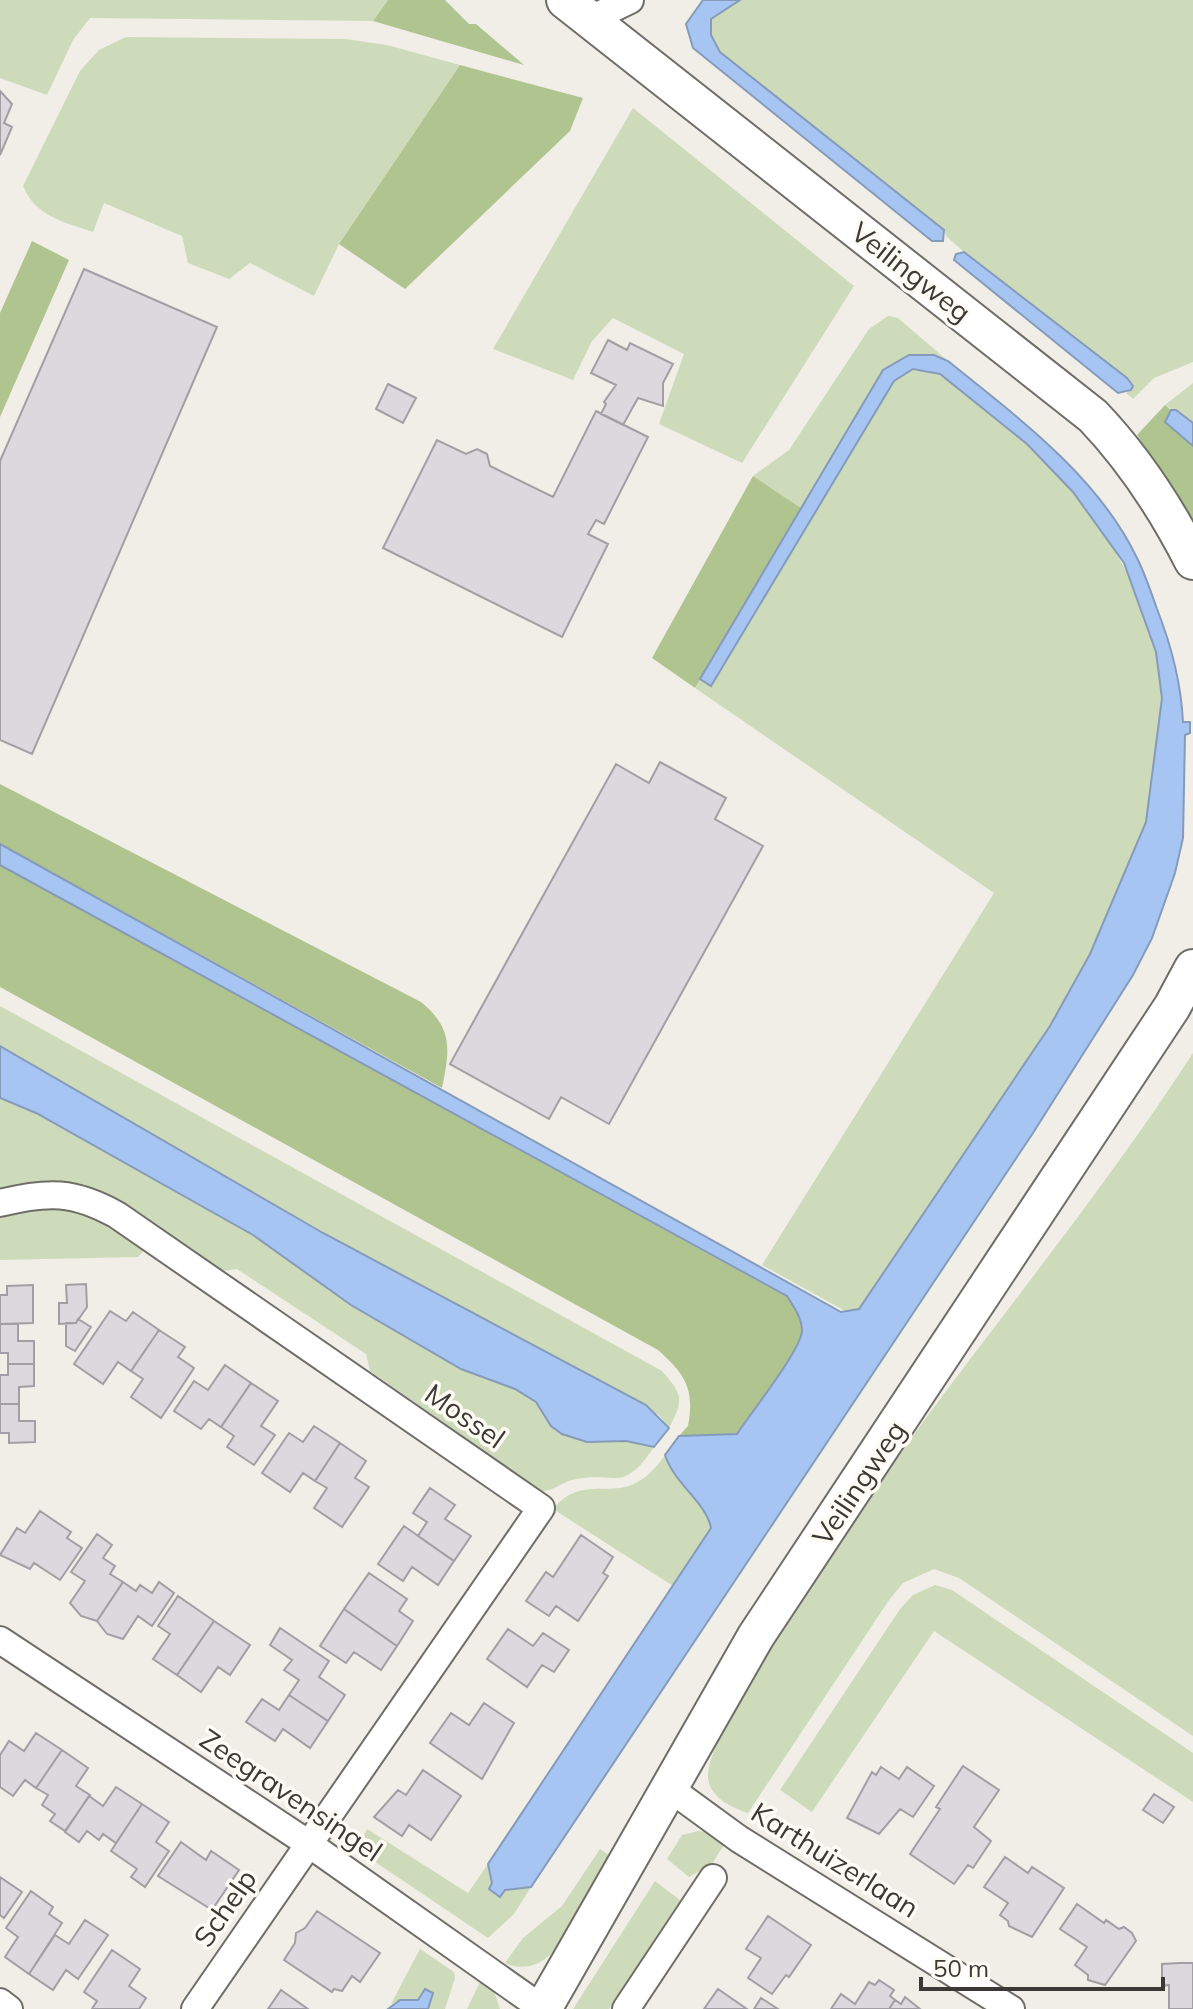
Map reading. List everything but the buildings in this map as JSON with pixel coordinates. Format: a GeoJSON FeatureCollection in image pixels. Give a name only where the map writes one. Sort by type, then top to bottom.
{"type":"FeatureCollection","features":[{"type":"Feature","properties":{"kind":"street"},"geometry":{"type":"LineString","coordinates":[[578,9],[630,0]]}},
{"type":"Feature","properties":{"kind":"street","name":"Veilingweg"},"geometry":{"type":"LineString","coordinates":[[578,9],[1093,416],[1134,464],[1173,522],[1193,561]]}},
{"type":"Feature","properties":{"kind":"street","name":"Veilingweg"},"geometry":{"type":"LineString","coordinates":[[543,2009],[756,1636],[1172,1007],[1193,968]]}},
{"type":"Feature","properties":{"kind":"street","name":"Mossel"},"geometry":{"type":"LineString","coordinates":[[0,1203],[57,1193],[87,1199],[117,1215],[541,1508],[309,1844]]}},
{"type":"Feature","properties":{"kind":"street","name":"Zeegravensingel"},"geometry":{"type":"LineString","coordinates":[[0,1640],[309,1844],[543,2009]]}},
{"type":"Feature","properties":{"kind":"street","name":"Karthuizerlaan"},"geometry":{"type":"LineString","coordinates":[[669,1788],[739,1839],[1011,2009]]}},
{"type":"Feature","properties":{"kind":"street","name":"Schelp"},"geometry":{"type":"LineString","coordinates":[[195,2009],[309,1844]]}},
{"type":"Feature","properties":{"kind":"street"},"geometry":{"type":"LineString","coordinates":[[626,2009],[713,1878]]}},
{"type":"Feature","properties":{"kind":"street"},"geometry":{"type":"LineString","coordinates":[[0,2002],[9,2009]]}},
{"type":"Feature","properties":{"kind":"green space"},"geometry":{"type":"Polygon","coordinates":[[[0,0],[388,0],[373,21],[90,18],[73,40],[47,95],[0,78],[0,0]]]}},
{"type":"Feature","properties":{"kind":"green space"},"geometry":{"type":"Polygon","coordinates":[[[388,0],[445,0],[469,24],[476,24],[524,65],[373,21],[388,0]]]}},
{"type":"Feature","properties":{"kind":"green space"},"geometry":{"type":"Polygon","coordinates":[[[740,0],[1193,0],[1193,362],[1154,378],[1133,399],[1126,393],[1131,390],[1127,378],[964,252],[946,236],[944,230],[720,52],[711,35],[711,19],[740,0]]]}},
{"type":"Feature","properties":{"kind":"green space"},"geometry":{"type":"Polygon","coordinates":[[[126,37],[345,39],[387,45],[460,65],[339,244],[314,296],[250,263],[229,279],[188,263],[182,236],[104,203],[93,232],[52,216],[28,196],[23,186],[80,71],[99,50],[126,37]]]}},
{"type":"Feature","properties":{"kind":"green space"},"geometry":{"type":"Polygon","coordinates":[[[460,65],[583,98],[570,131],[405,289],[339,244],[460,65]]]}},
{"type":"Feature","properties":{"kind":"green space"},"geometry":{"type":"Polygon","coordinates":[[[633,108],[854,286],[742,463],[659,424],[684,354],[613,318],[592,341],[573,380],[493,349],[633,108]]]}},
{"type":"Feature","properties":{"kind":"green space"},"geometry":{"type":"Polygon","coordinates":[[[32,241],[69,260],[0,417],[0,313],[32,241]]]}},
{"type":"Feature","properties":{"kind":"green space"},"geometry":{"type":"Polygon","coordinates":[[[888,316],[898,318],[948,361],[934,355],[883,370],[801,508],[753,476],[789,450],[869,329],[888,316]]]}},
{"type":"Feature","properties":{"kind":"green space"},"geometry":{"type":"Polygon","coordinates":[[[920,368],[955,385],[999,419],[1057,474],[1101,529],[1128,576],[1149,626],[1157,651],[1162,703],[1143,832],[1135,857],[1082,968],[1023,1068],[958,1165],[859,1309],[847,1312],[762,1265],[994,893],[695,688],[700,679],[712,686],[894,381],[905,372],[920,368]]]}},
{"type":"Feature","properties":{"kind":"green space"},"geometry":{"type":"Polygon","coordinates":[[[1193,383],[1193,423],[1165,405],[1193,383]]]}},
{"type":"Feature","properties":{"kind":"green space"},"geometry":{"type":"Polygon","coordinates":[[[1165,405],[1171,410],[1165,422],[1193,446],[1193,524],[1137,435],[1165,405]]]}},
{"type":"Feature","properties":{"kind":"green space"},"geometry":{"type":"Polygon","coordinates":[[[753,476],[801,508],[695,688],[652,658],[753,476]]]}},
{"type":"Feature","properties":{"kind":"green space"},"geometry":{"type":"Polygon","coordinates":[[[0,784],[421,1002],[444,1031],[447,1062],[442,1088],[0,844],[0,784]]]}},
{"type":"Feature","properties":{"kind":"green space"},"geometry":{"type":"Polygon","coordinates":[[[0,865],[787,1297],[799,1317],[802,1331],[785,1367],[737,1434],[679,1436],[688,1426],[689,1392],[681,1375],[658,1350],[0,987],[0,865]]]}},
{"type":"Feature","properties":{"kind":"green space"},"geometry":{"type":"Polygon","coordinates":[[[0,1006],[662,1371],[679,1398],[669,1428],[659,1415],[596,1378],[323,1233],[0,1046],[0,1006]]]}},
{"type":"Feature","properties":{"kind":"green space"},"geometry":{"type":"Polygon","coordinates":[[[1193,1053],[1193,1736],[959,1578],[934,1569],[903,1583],[889,1600],[748,1813],[727,1804],[715,1794],[709,1782],[714,1750],[804,1594],[912,1437],[1084,1209],[1193,1053]]]}},
{"type":"Feature","properties":{"kind":"green space"},"geometry":{"type":"Polygon","coordinates":[[[0,1098],[36,1113],[253,1235],[351,1305],[460,1369],[515,1389],[537,1402],[544,1413],[607,1442],[626,1441],[654,1447],[643,1462],[626,1476],[572,1480],[542,1491],[370,1371],[366,1354],[237,1269],[217,1272],[118,1201],[91,1189],[63,1183],[33,1183],[0,1190],[0,1098]]]}},
{"type":"Feature","properties":{"kind":"green space"},"geometry":{"type":"Polygon","coordinates":[[[57,1205],[98,1215],[147,1247],[138,1257],[0,1260],[0,1213],[57,1205]]]}},
{"type":"Feature","properties":{"kind":"green space"},"geometry":{"type":"Polygon","coordinates":[[[665,1455],[676,1475],[703,1509],[711,1528],[673,1586],[553,1509],[580,1491],[621,1488],[635,1483],[650,1473],[665,1455]]]}},
{"type":"Feature","properties":{"kind":"green space"},"geometry":{"type":"Polygon","coordinates":[[[935,1585],[952,1590],[1193,1753],[1193,1802],[934,1631],[812,1812],[780,1790],[900,1609],[913,1595],[935,1585]]]}},
{"type":"Feature","properties":{"kind":"green space"},"geometry":{"type":"Polygon","coordinates":[[[367,1829],[468,1893],[488,1864],[500,1897],[505,1890],[531,1887],[514,1914],[488,1938],[356,1849],[367,1829]]]}},
{"type":"Feature","properties":{"kind":"green space"},"geometry":{"type":"Polygon","coordinates":[[[698,1831],[718,1833],[727,1840],[712,1864],[689,1877],[667,1859],[682,1835],[698,1831]]]}},
{"type":"Feature","properties":{"kind":"green space"},"geometry":{"type":"Polygon","coordinates":[[[600,1849],[616,1860],[552,1953],[530,1966],[518,1967],[505,1963],[523,1938],[562,1906],[600,1849]]]}},
{"type":"Feature","properties":{"kind":"green space"},"geometry":{"type":"Polygon","coordinates":[[[655,1881],[680,1900],[609,2009],[573,2009],[655,1881]]]}},
{"type":"Feature","properties":{"kind":"green space"},"geometry":{"type":"Polygon","coordinates":[[[420,1949],[454,1972],[445,2009],[428,2009],[427,2004],[414,2000],[391,2004],[420,1949]]]}},
{"type":"Feature","properties":{"kind":"green space"},"geometry":{"type":"Polygon","coordinates":[[[481,1980],[494,1991],[500,2009],[467,2009],[481,1980]]]}},
{"type":"Feature","properties":{"kind":"water"},"geometry":{"type":"Polygon","coordinates":[[[703,0],[740,0],[711,19],[711,35],[720,52],[944,230],[943,241],[932,241],[693,48],[686,24],[703,0]]]}},
{"type":"Feature","properties":{"kind":"water"},"geometry":{"type":"Polygon","coordinates":[[[964,252],[1127,378],[1133,386],[1131,390],[1118,393],[954,260],[956,254],[964,252]]]}},
{"type":"Feature","properties":{"kind":"water"},"geometry":{"type":"Polygon","coordinates":[[[909,355],[934,355],[948,361],[1053,449],[1101,500],[1137,558],[1171,651],[1183,722],[1190,722],[1190,733],[1185,735],[1183,838],[1175,873],[1152,938],[1133,975],[1033,1133],[531,1887],[505,1890],[500,1897],[489,1889],[492,1883],[488,1864],[711,1528],[703,1510],[665,1455],[679,1436],[737,1434],[799,1340],[802,1326],[797,1313],[787,1296],[0,865],[0,844],[841,1312],[859,1309],[1050,1026],[1090,954],[1146,822],[1162,698],[1156,652],[1124,563],[1073,492],[1027,444],[940,374],[913,369],[894,381],[711,686],[700,679],[883,370],[909,355]]]}},
{"type":"Feature","properties":{"kind":"water"},"geometry":{"type":"Polygon","coordinates":[[[1171,410],[1176,410],[1193,423],[1193,446],[1165,422],[1171,410]]]}},
{"type":"Feature","properties":{"kind":"water"},"geometry":{"type":"Polygon","coordinates":[[[0,1046],[323,1233],[646,1405],[669,1428],[654,1447],[626,1441],[587,1442],[562,1434],[551,1426],[536,1402],[515,1389],[461,1369],[351,1305],[253,1235],[36,1113],[0,1098],[0,1046]]]}},
{"type":"Feature","properties":{"kind":"water"},"geometry":{"type":"Polygon","coordinates":[[[425,1989],[433,1993],[428,2009],[388,2009],[400,2000],[418,2000],[425,1989]]]}}]}
